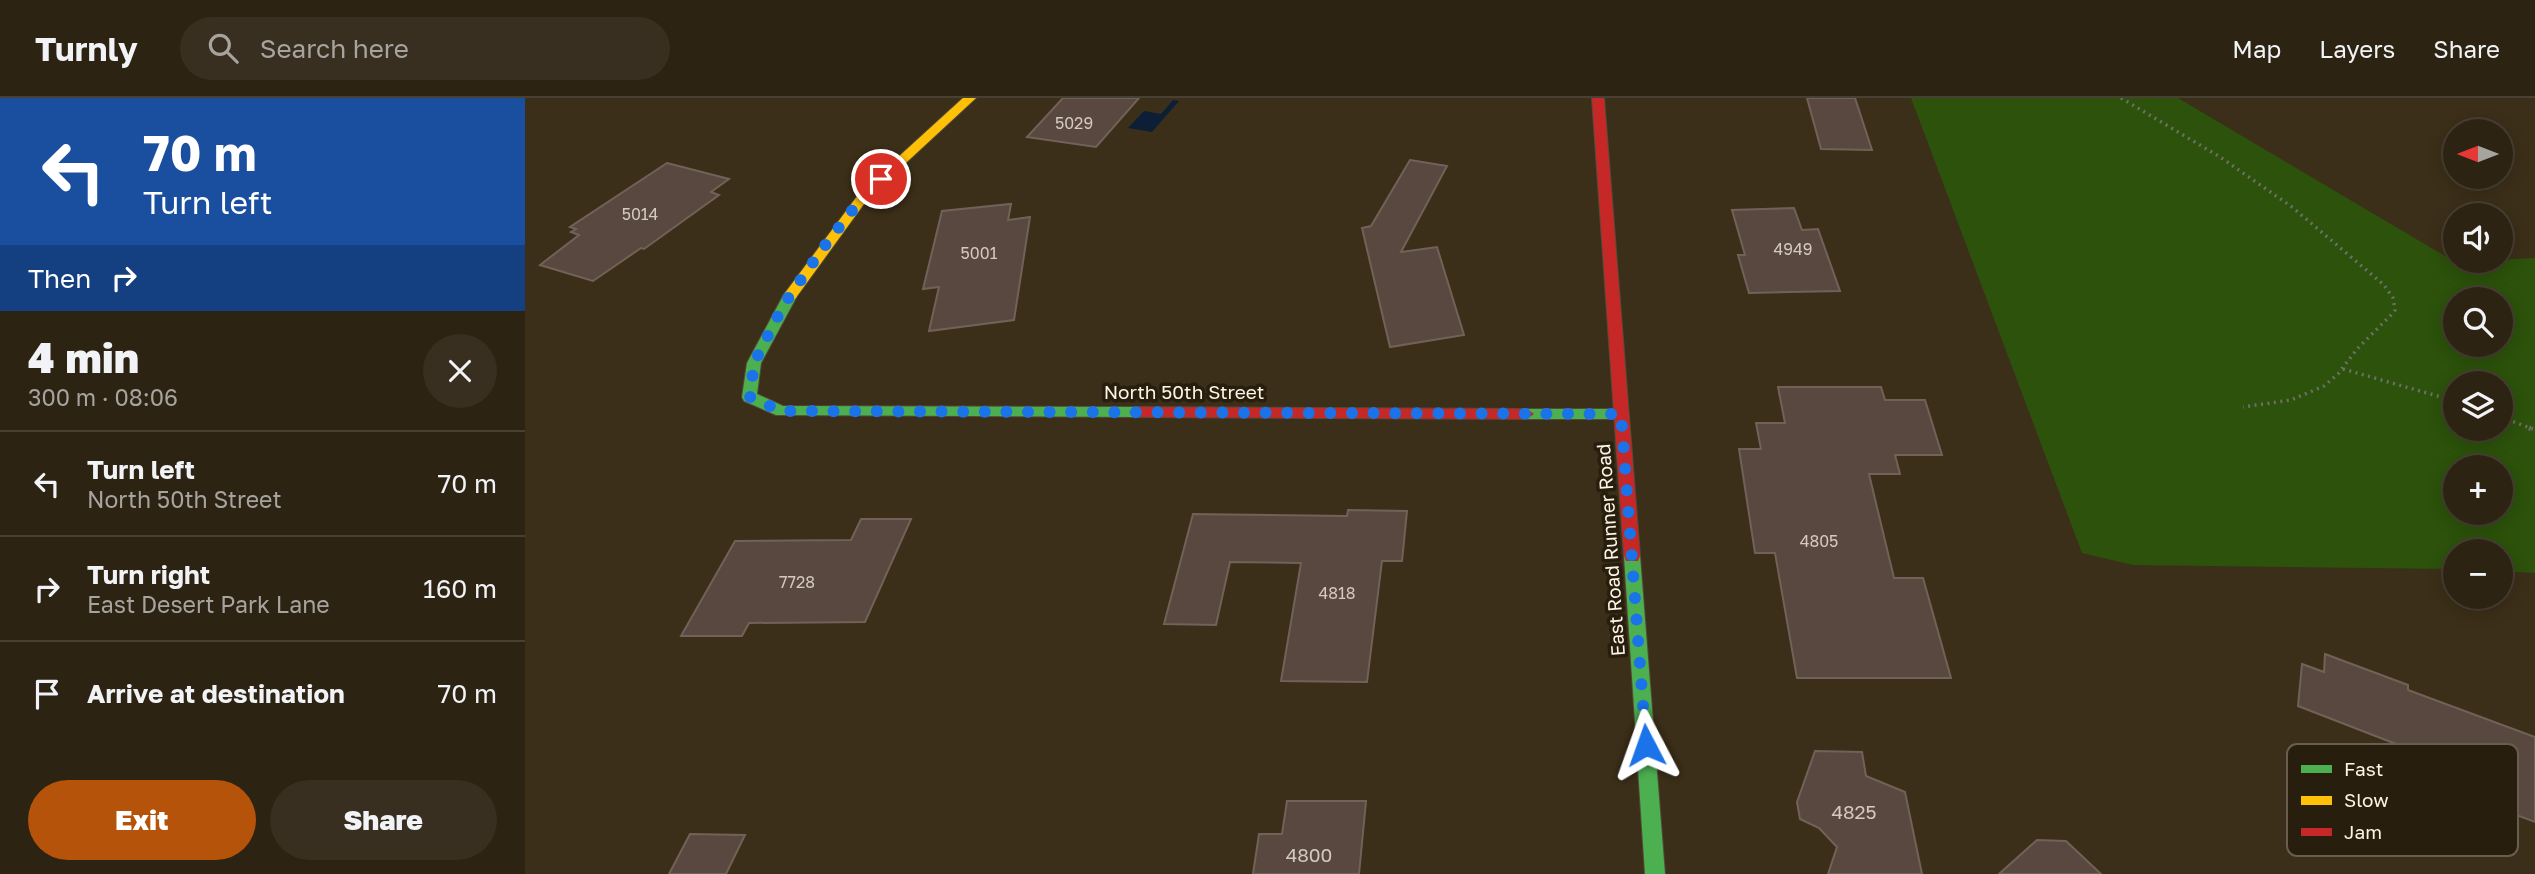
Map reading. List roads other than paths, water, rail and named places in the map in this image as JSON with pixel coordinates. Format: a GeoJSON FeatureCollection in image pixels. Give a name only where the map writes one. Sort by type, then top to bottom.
{"type":"FeatureCollection","features":[{"type":"Feature","properties":{"kind":"street","name":"North 50th Street"},"geometry":{"type":"LineString","coordinates":[[969,98],[865,194],[823,248],[784,304],[754,363],[750,397],[781,411],[1621,414]]}},
{"type":"Feature","properties":{"kind":"street","name":"East Road Runner Road"},"geometry":{"type":"LineString","coordinates":[[1598,98],[1655,874]]}},
{"type":"Feature","properties":{"kind":"water"},"geometry":{"type":"Polygon","coordinates":[[[1173,100],[1179,101],[1152,132],[1128,128],[1144,111],[1161,114],[1173,100]]]}}]}
